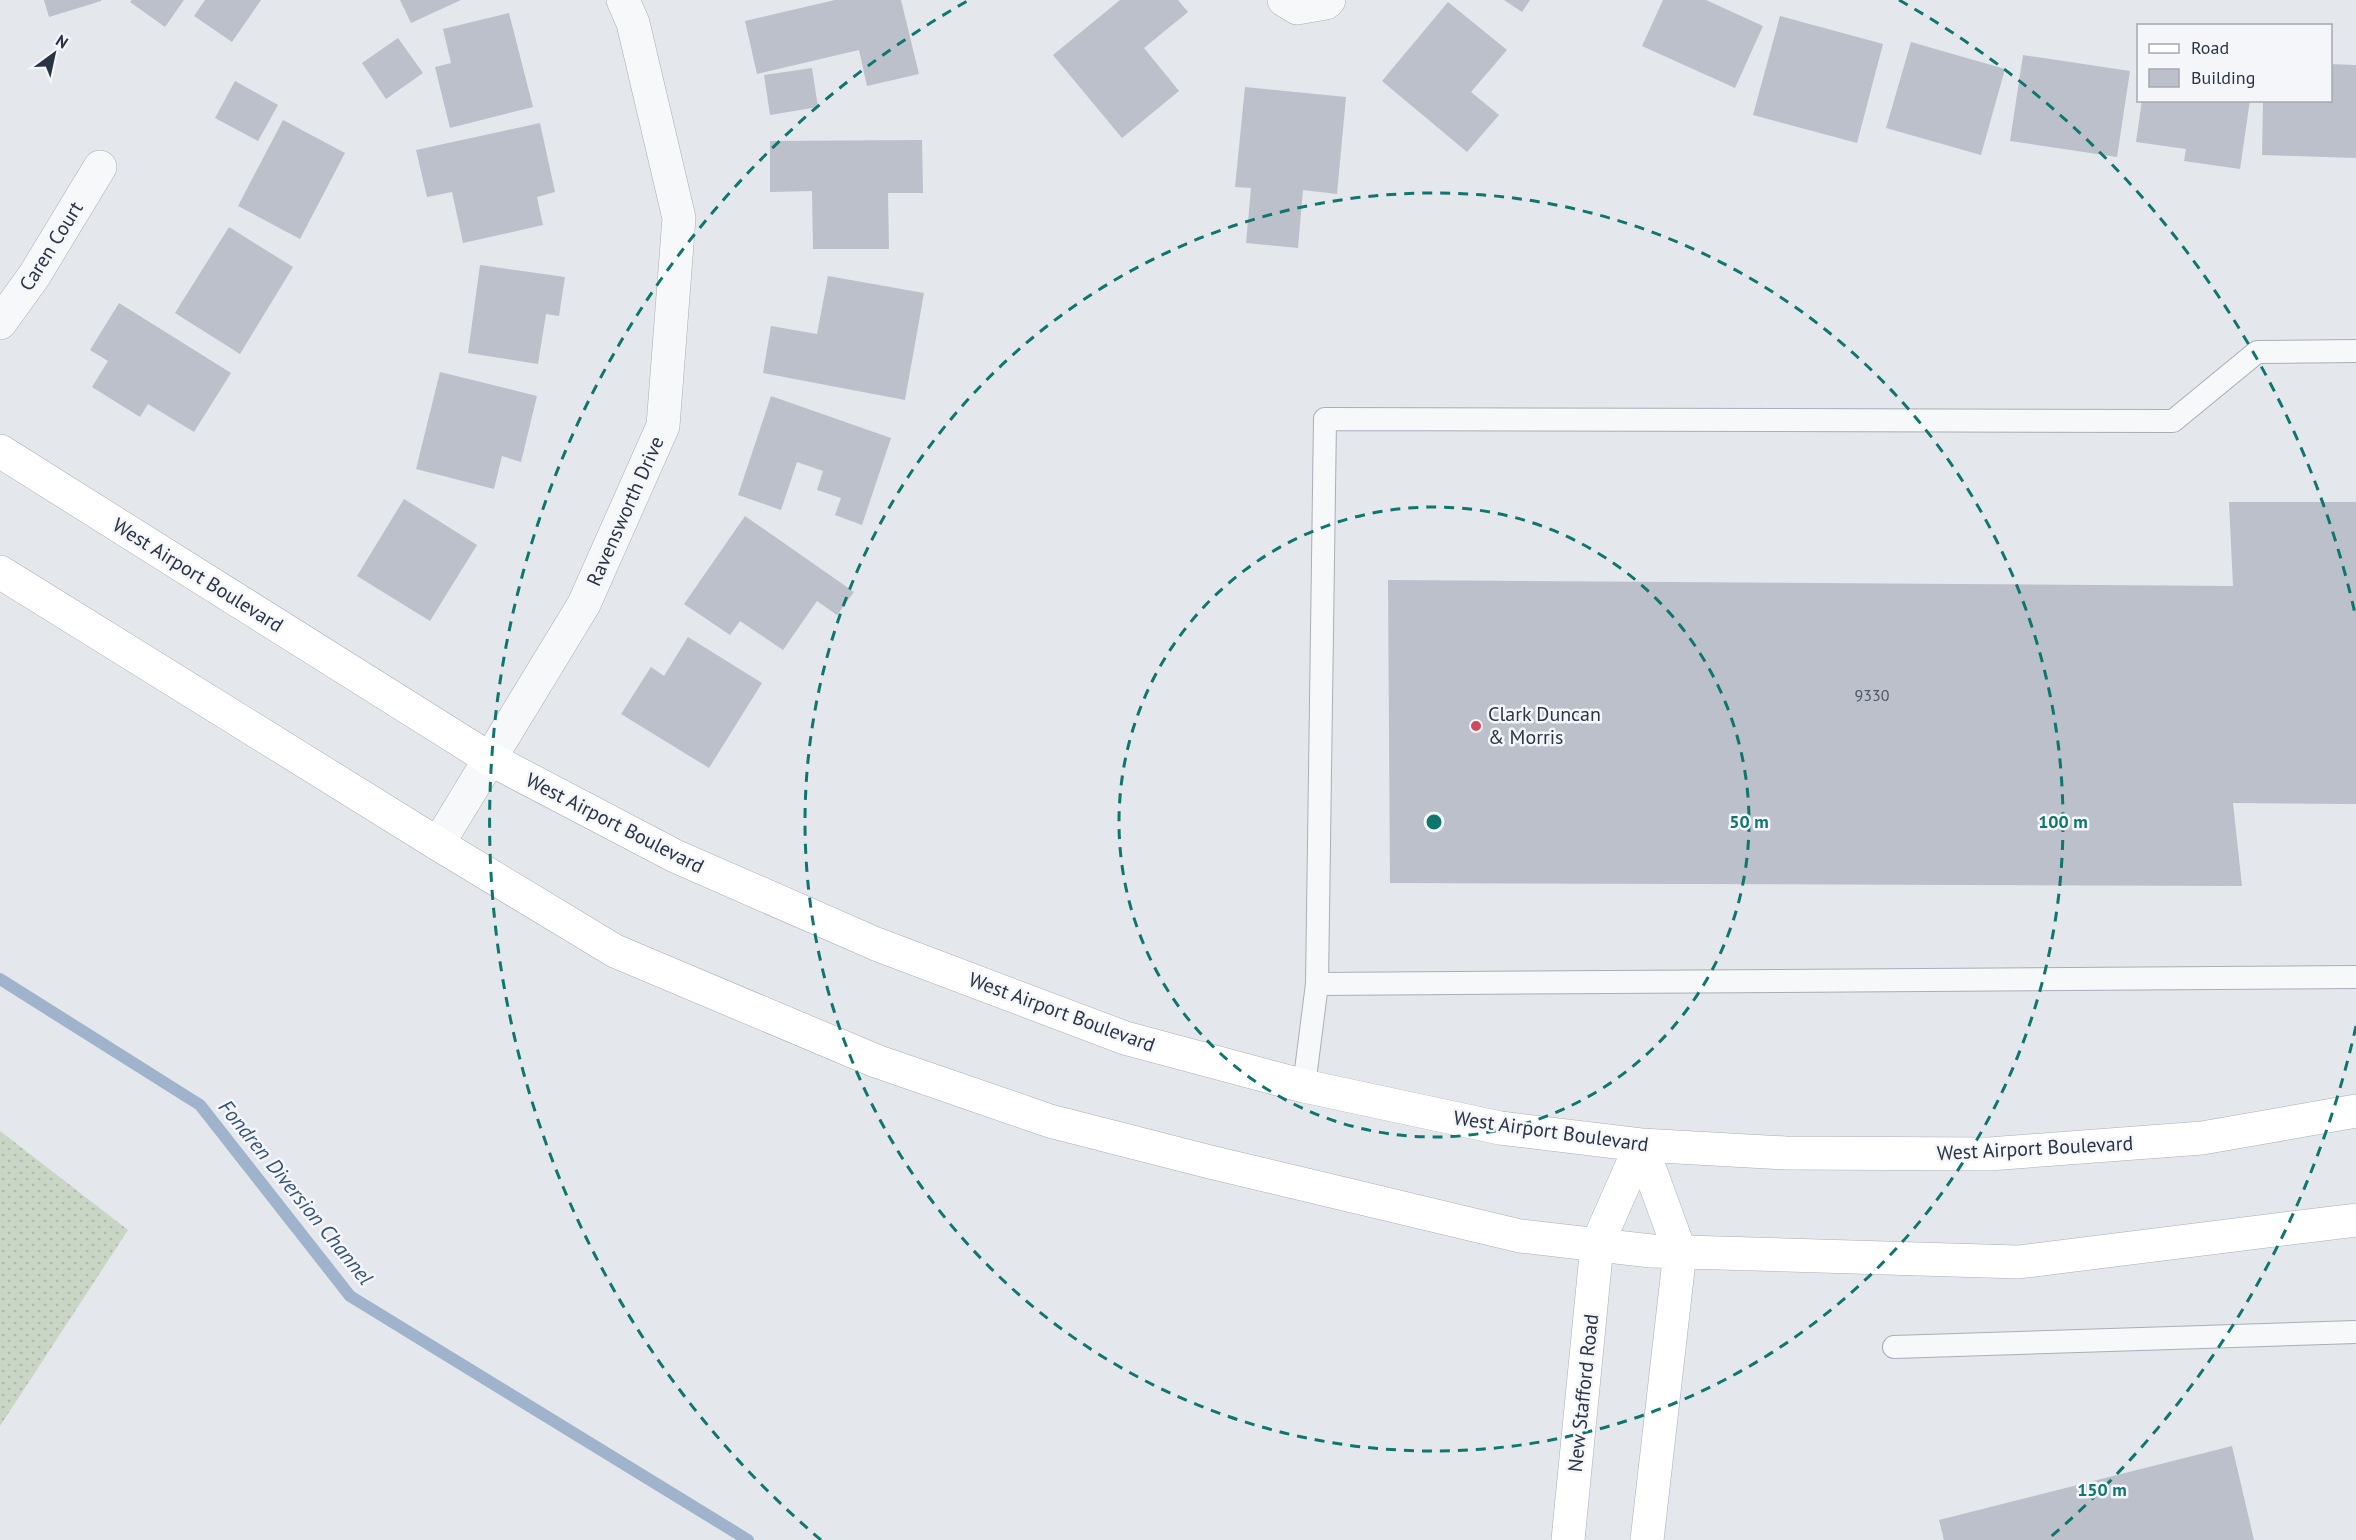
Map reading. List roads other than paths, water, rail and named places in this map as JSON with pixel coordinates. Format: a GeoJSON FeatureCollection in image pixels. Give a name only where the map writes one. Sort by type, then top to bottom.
{"type":"FeatureCollection","features":[{"type":"Feature","properties":{"kind":"main road","name":"West Airport Boulevard"},"geometry":{"type":"LineString","coordinates":[[0,451],[490,759],[675,856],[876,944],[1125,1038],[1304,1086],[1500,1128],[1641,1145],[1786,1153],[1989,1154],[2202,1138],[2356,1111]]}},
{"type":"Feature","properties":{"kind":"main road"},"geometry":{"type":"LineString","coordinates":[[0,572],[615,951],[876,1061],[1050,1121],[1209,1162],[1520,1236],[1651,1251],[2018,1262],[2356,1220]]}},
{"type":"Feature","properties":{"kind":"main road"},"geometry":{"type":"LineString","coordinates":[[1641,1145],[1680,1252],[1647,1540]]}},
{"type":"Feature","properties":{"kind":"main road","name":"New Stafford Road"},"geometry":{"type":"LineString","coordinates":[[1568,1540],[1597,1245],[1641,1145]]}},
{"type":"Feature","properties":{"kind":"street","name":"Ravensworth Drive"},"geometry":{"type":"LineString","coordinates":[[438,844],[584,604],[663,426],[679,218],[633,23],[623,0]]}},
{"type":"Feature","properties":{"kind":"street"},"geometry":{"type":"LineString","coordinates":[[1284,0],[1298,8],[1326,3],[1329,0]]}},
{"type":"Feature","properties":{"kind":"street","name":"Caren Court"},"geometry":{"type":"LineString","coordinates":[[0,323],[34,276],[100,167]]}},
{"type":"Feature","properties":{"kind":"lane"},"geometry":{"type":"LineString","coordinates":[[1304,1086],[1317,984],[1325,419],[2173,421],[2257,352],[2356,351]]}},
{"type":"Feature","properties":{"kind":"lane"},"geometry":{"type":"LineString","coordinates":[[1317,984],[2356,977]]}},
{"type":"Feature","properties":{"kind":"lane"},"geometry":{"type":"LineString","coordinates":[[1894,1347],[2356,1332]]}},
{"type":"Feature","properties":{"kind":"waterway","name":"Fondren Diversion Channel"},"geometry":{"type":"LineString","coordinates":[[0,979],[200,1105],[350,1296],[748,1540]]}},
{"type":"Feature","properties":{"kind":"place","name":"Clark Duncan & Morris"},"geometry":{"type":"Point","coordinates":[1476,726]}}]}
